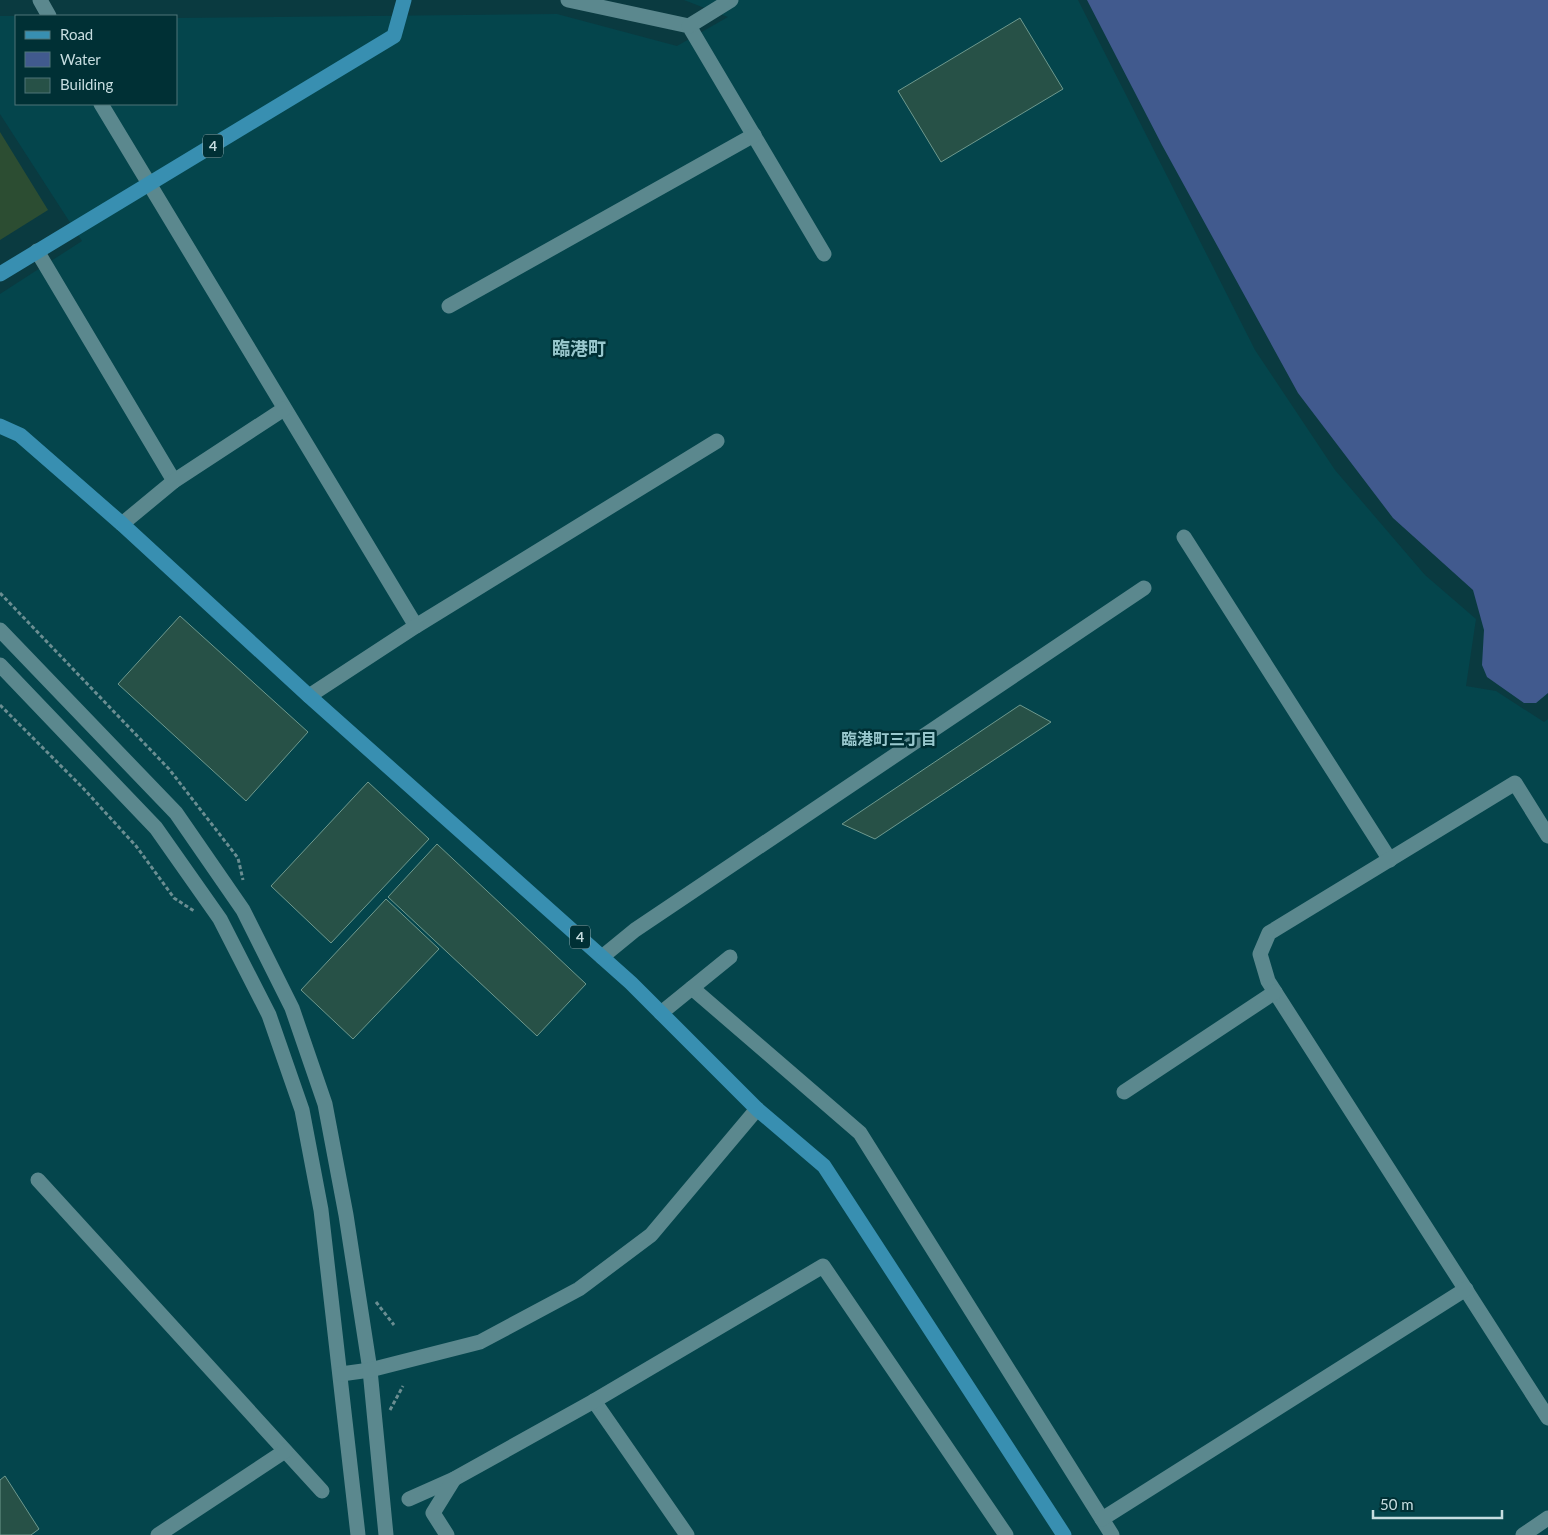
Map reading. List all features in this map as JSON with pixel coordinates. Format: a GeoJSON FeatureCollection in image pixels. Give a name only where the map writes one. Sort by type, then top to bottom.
{"type":"FeatureCollection","features":[{"type":"Feature","properties":{"kind":"main road","name":"4"},"geometry":{"type":"LineString","coordinates":[[0,274],[394,36],[404,0]]}},
{"type":"Feature","properties":{"kind":"main road","name":"4"},"geometry":{"type":"LineString","coordinates":[[0,426],[20,435],[122,524],[309,696],[602,957],[757,1109],[824,1166],[1064,1535]]}},
{"type":"Feature","properties":{"kind":"street"},"geometry":{"type":"LineString","coordinates":[[40,0],[49,15]]}},
{"type":"Feature","properties":{"kind":"street"},"geometry":{"type":"LineString","coordinates":[[568,0],[689,26],[731,0]]}},
{"type":"Feature","properties":{"kind":"street"},"geometry":{"type":"LineString","coordinates":[[689,26],[824,254]]}},
{"type":"Feature","properties":{"kind":"street"},"geometry":{"type":"LineString","coordinates":[[102,105],[416,626]]}},
{"type":"Feature","properties":{"kind":"street"},"geometry":{"type":"LineString","coordinates":[[449,306],[754,136]]}},
{"type":"Feature","properties":{"kind":"street"},"geometry":{"type":"LineString","coordinates":[[37,251],[174,481]]}},
{"type":"Feature","properties":{"kind":"street"},"geometry":{"type":"LineString","coordinates":[[122,524],[174,481],[284,409]]}},
{"type":"Feature","properties":{"kind":"street"},"geometry":{"type":"LineString","coordinates":[[309,696],[416,626],[717,441]]}},
{"type":"Feature","properties":{"kind":"street"},"geometry":{"type":"LineString","coordinates":[[1184,537],[1390,860]]}},
{"type":"Feature","properties":{"kind":"street"},"geometry":{"type":"LineString","coordinates":[[602,957],[635,930],[1144,588]]}},
{"type":"Feature","properties":{"kind":"street"},"geometry":{"type":"LineString","coordinates":[[0,630],[176,813],[243,910],[292,1008],[325,1104],[370,1370],[386,1535]]}},
{"type":"Feature","properties":{"kind":"street"},"geometry":{"type":"LineString","coordinates":[[0,665],[156,828],[220,919],[270,1015],[304,1119],[321,1210],[358,1535]]}},
{"type":"Feature","properties":{"kind":"street"},"geometry":{"type":"LineString","coordinates":[[1548,836],[1544,820],[1515,783],[1269,933],[1260,954],[1268,981],[1548,1418]]}},
{"type":"Feature","properties":{"kind":"street"},"geometry":{"type":"LineString","coordinates":[[661,1013],[730,957]]}},
{"type":"Feature","properties":{"kind":"street"},"geometry":{"type":"LineString","coordinates":[[692,988],[860,1133],[1112,1535]]}},
{"type":"Feature","properties":{"kind":"street"},"geometry":{"type":"LineString","coordinates":[[1124,1092],[1275,992]]}},
{"type":"Feature","properties":{"kind":"street"},"geometry":{"type":"LineString","coordinates":[[341,1374],[370,1370],[480,1342],[579,1288],[651,1235],[757,1109]]}},
{"type":"Feature","properties":{"kind":"street"},"geometry":{"type":"LineString","coordinates":[[38,1180],[322,1491]]}},
{"type":"Feature","properties":{"kind":"street"},"geometry":{"type":"LineString","coordinates":[[410,1499],[454,1479],[594,1400],[823,1266],[1006,1535]]}},
{"type":"Feature","properties":{"kind":"street"},"geometry":{"type":"LineString","coordinates":[[1102,1519],[1466,1289]]}},
{"type":"Feature","properties":{"kind":"street"},"geometry":{"type":"LineString","coordinates":[[594,1400],[687,1535]]}},
{"type":"Feature","properties":{"kind":"street"},"geometry":{"type":"LineString","coordinates":[[158,1535],[285,1452]]}},
{"type":"Feature","properties":{"kind":"street"},"geometry":{"type":"LineString","coordinates":[[447,1535],[433,1513],[454,1479]]}},
{"type":"Feature","properties":{"kind":"street"},"geometry":{"type":"LineString","coordinates":[[1523,1535],[1548,1518]]}},
{"type":"Feature","properties":{"kind":"path"},"geometry":{"type":"LineString","coordinates":[[0,705],[82,787],[136,846],[174,898],[198,914]]}},
{"type":"Feature","properties":{"kind":"shaded area"},"geometry":{"type":"Polygon","coordinates":[[[684,0],[1078,0],[1255,350],[1335,470],[1425,575],[1476,619],[1466,686],[1496,691],[1544,722],[1548,719],[1548,1535],[0,1535],[0,294],[82,241],[0,114],[0,16],[15,16],[15,105],[178,105],[178,18],[557,14],[677,46],[728,17],[684,0]]]}},
{"type":"Feature","properties":{"kind":"green space"},"geometry":{"type":"Polygon","coordinates":[[[0,132],[48,210],[0,240],[0,132]]]}},
{"type":"Feature","properties":{"kind":"water"},"geometry":{"type":"Polygon","coordinates":[[[1087,0],[1548,0],[1548,693],[1536,703],[1524,703],[1487,677],[1482,665],[1484,630],[1473,590],[1393,518],[1298,393],[1162,145],[1087,0]]]}},
{"type":"Feature","properties":{"kind":"building"},"geometry":{"type":"Polygon","coordinates":[[[1020,18],[1063,89],[941,162],[898,91],[1020,18]]]}},
{"type":"Feature","properties":{"kind":"building"},"geometry":{"type":"Polygon","coordinates":[[[180,616],[308,732],[246,801],[118,684],[180,616]]]}},
{"type":"Feature","properties":{"kind":"building"},"geometry":{"type":"Polygon","coordinates":[[[1020,705],[1051,722],[875,839],[842,824],[1020,705]]]}},
{"type":"Feature","properties":{"kind":"building"},"geometry":{"type":"Polygon","coordinates":[[[368,782],[429,839],[331,943],[271,886],[368,782]]]}},
{"type":"Feature","properties":{"kind":"building"},"geometry":{"type":"Polygon","coordinates":[[[437,844],[586,984],[537,1036],[388,897],[437,844]]]}},
{"type":"Feature","properties":{"kind":"building"},"geometry":{"type":"Polygon","coordinates":[[[386,899],[439,949],[353,1039],[301,990],[386,899]]]}},
{"type":"Feature","properties":{"kind":"building"},"geometry":{"type":"Polygon","coordinates":[[[5,1476],[39,1529],[31,1535],[0,1535],[0,1480],[5,1476]]]}},
{"type":"Feature","properties":{"kind":"district","name":"臨港町"},"geometry":{"type":"Point","coordinates":[579,349]}},
{"type":"Feature","properties":{"kind":"district","name":"臨港町三丁目"},"geometry":{"type":"Point","coordinates":[889,739]}}]}
